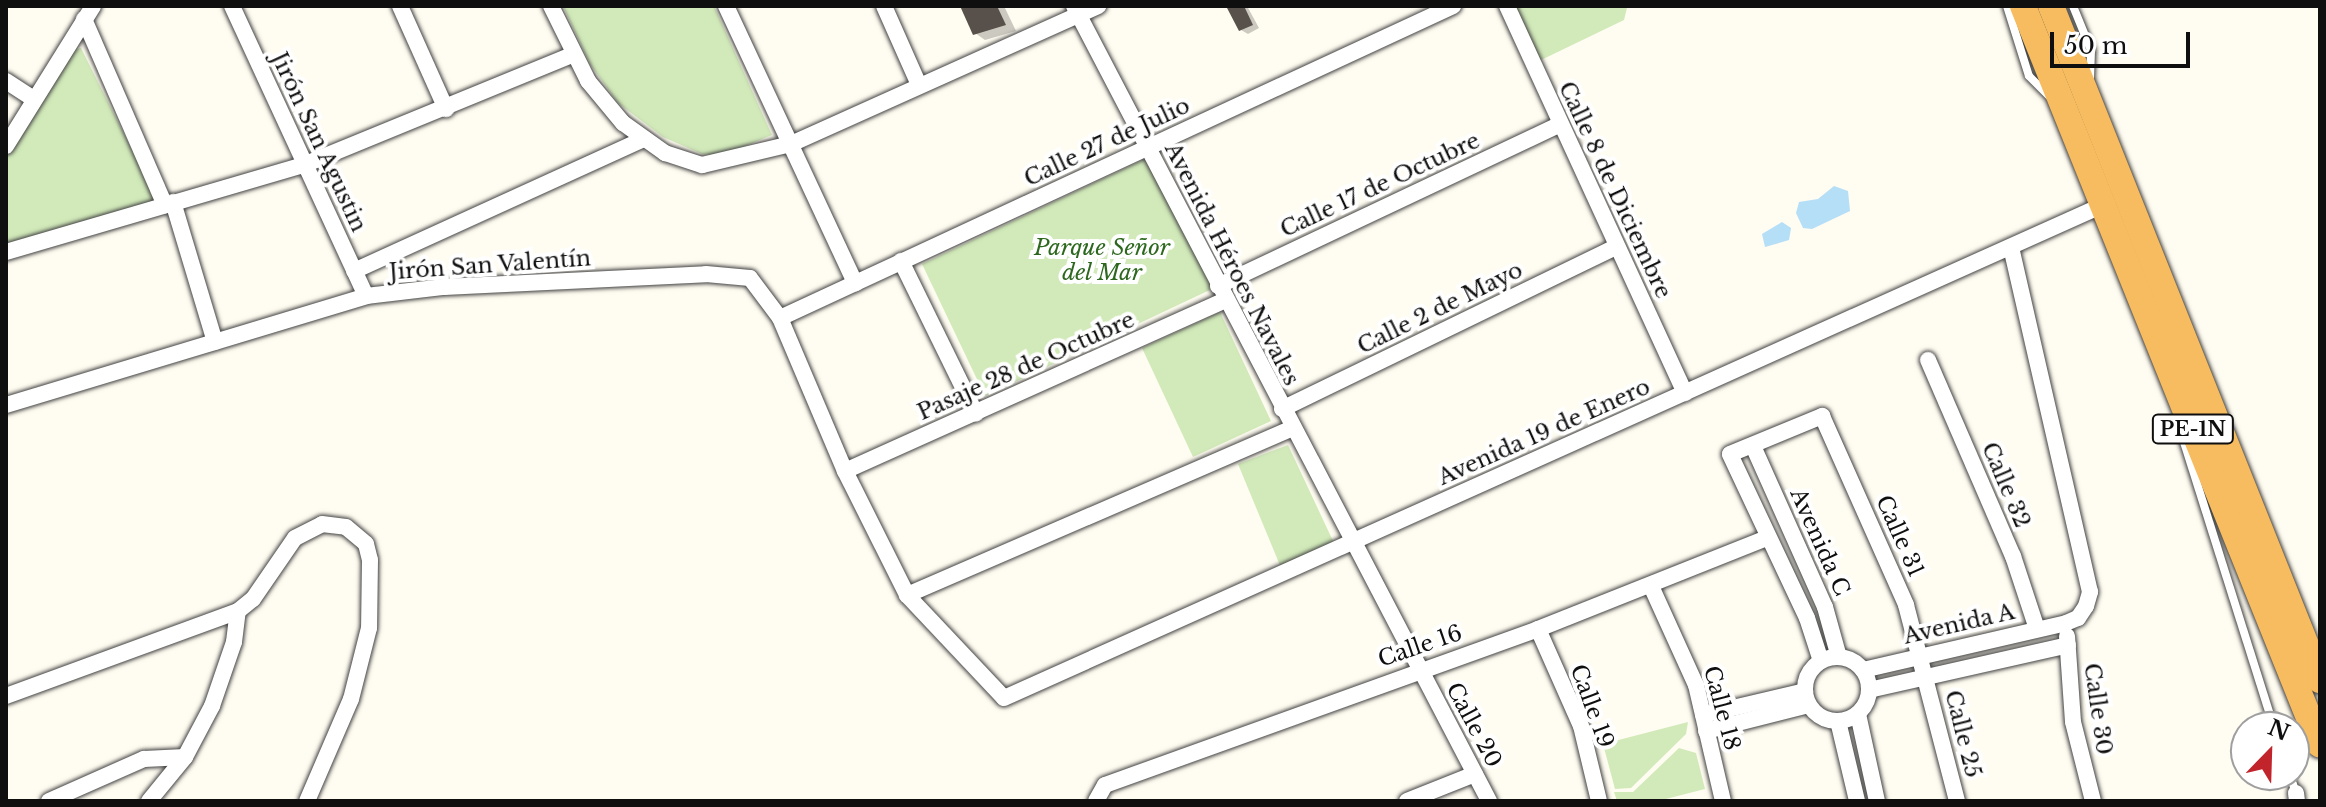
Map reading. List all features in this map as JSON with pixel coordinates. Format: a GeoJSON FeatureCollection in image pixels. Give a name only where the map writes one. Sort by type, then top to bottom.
{"type":"FeatureCollection","features":[{"type":"Feature","properties":{"kind":"highway","name":"PE-1N"},"geometry":{"type":"LineString","coordinates":[[2023,6],[2078,108],[2320,680]]}},
{"type":"Feature","properties":{"kind":"highway","name":"PE-1N"},"geometry":{"type":"LineString","coordinates":[[2051,6],[2103,205],[2320,745]]}},
{"type":"Feature","properties":{"kind":"street","name":"Jirón San Agustin"},"geometry":{"type":"LineString","coordinates":[[232,6],[366,296]]}},
{"type":"Feature","properties":{"kind":"street"},"geometry":{"type":"LineString","coordinates":[[400,6],[446,109]]}},
{"type":"Feature","properties":{"kind":"street"},"geometry":{"type":"LineString","coordinates":[[551,6],[572,55],[606,105],[665,153],[702,165],[791,144],[1076,10],[1098,6]]}},
{"type":"Feature","properties":{"kind":"street"},"geometry":{"type":"LineString","coordinates":[[726,6],[855,283]]}},
{"type":"Feature","properties":{"kind":"street"},"geometry":{"type":"LineString","coordinates":[[884,6],[919,85]]}},
{"type":"Feature","properties":{"kind":"street","name":"Calle 27 de Julio"},"geometry":{"type":"LineString","coordinates":[[780,318],[1453,6]]}},
{"type":"Feature","properties":{"kind":"street","name":"Calle 8 de Diciembre"},"geometry":{"type":"LineString","coordinates":[[1507,6],[1685,393]]}},
{"type":"Feature","properties":{"kind":"street","name":"Avenida Héroes Navales"},"geometry":{"type":"LineString","coordinates":[[1076,10],[1352,542]]}},
{"type":"Feature","properties":{"kind":"street"},"geometry":{"type":"LineString","coordinates":[[6,146],[88,13]]}},
{"type":"Feature","properties":{"kind":"street"},"geometry":{"type":"LineString","coordinates":[[88,13],[169,204],[215,342]]}},
{"type":"Feature","properties":{"kind":"street"},"geometry":{"type":"LineString","coordinates":[[6,252],[306,164],[572,55]]}},
{"type":"Feature","properties":{"kind":"street"},"geometry":{"type":"LineString","coordinates":[[6,81],[34,99]]}},
{"type":"Feature","properties":{"kind":"street","name":"Calle 17 de Octubre"},"geometry":{"type":"LineString","coordinates":[[1222,293],[1561,124]]}},
{"type":"Feature","properties":{"kind":"street"},"geometry":{"type":"LineString","coordinates":[[354,271],[644,139]]}},
{"type":"Feature","properties":{"kind":"street","name":"Avenida 19 de Enero"},"geometry":{"type":"LineString","coordinates":[[1004,698],[2103,205]]}},
{"type":"Feature","properties":{"kind":"street","name":"Calle 2 de Mayo"},"geometry":{"type":"LineString","coordinates":[[1282,409],[1616,247]]}},
{"type":"Feature","properties":{"kind":"street"},"geometry":{"type":"LineString","coordinates":[[2011,247],[2090,592],[2078,618],[2066,623]]}},
{"type":"Feature","properties":{"kind":"street"},"geometry":{"type":"LineString","coordinates":[[901,261],[976,414]]}},
{"type":"Feature","properties":{"kind":"street","name":"Jirón San Valentín"},"geometry":{"type":"LineString","coordinates":[[6,405],[366,296],[444,287],[733,274],[760,285],[780,318],[845,471],[907,595],[1004,698]]}},
{"type":"Feature","properties":{"kind":"street","name":"Pasaje 28 de Octubre"},"geometry":{"type":"LineString","coordinates":[[845,471],[976,414],[1222,293]]}},
{"type":"Feature","properties":{"kind":"street","name":"Calle 32"},"geometry":{"type":"LineString","coordinates":[[1928,360],[2013,556],[2037,629]]}},
{"type":"Feature","properties":{"kind":"street","name":"Calle 31"},"geometry":{"type":"LineString","coordinates":[[1753,446],[1822,416],[1899,587],[1926,677]]}},
{"type":"Feature","properties":{"kind":"street"},"geometry":{"type":"LineString","coordinates":[[907,595],[1292,428]]}},
{"type":"Feature","properties":{"kind":"street","name":"Avenida C"},"geometry":{"type":"LineString","coordinates":[[1821,661],[1807,618],[1730,454],[1753,446],[1825,607],[1839,657]]}},
{"type":"Feature","properties":{"kind":"street"},"geometry":{"type":"LineString","coordinates":[[149,801],[185,757],[227,664],[238,611],[309,528],[331,523],[346,527],[366,544],[372,604],[364,652],[346,711],[307,801]]}},
{"type":"Feature","properties":{"kind":"street","name":"Calle 16"},"geometry":{"type":"LineString","coordinates":[[1096,801],[1105,785],[1418,669],[1538,629],[1767,538]]}},
{"type":"Feature","properties":{"kind":"street","name":"Calle 20"},"geometry":{"type":"LineString","coordinates":[[1352,542],[1489,801]]}},
{"type":"Feature","properties":{"kind":"street","name":"Calle 18"},"geometry":{"type":"LineString","coordinates":[[1651,586],[1693,677],[1723,801]]}},
{"type":"Feature","properties":{"kind":"street"},"geometry":{"type":"LineString","coordinates":[[6,696],[238,611]]}},
{"type":"Feature","properties":{"kind":"street","name":"Avenida A"},"geometry":{"type":"LineString","coordinates":[[1863,670],[2066,623]]}},
{"type":"Feature","properties":{"kind":"street","name":"Calle 30"},"geometry":{"type":"LineString","coordinates":[[2066,623],[2073,722],[2093,801]]}},
{"type":"Feature","properties":{"kind":"street","name":"Calle 19"},"geometry":{"type":"LineString","coordinates":[[1538,629],[1581,726],[1599,801]]}},
{"type":"Feature","properties":{"kind":"street","name":"Avenida A"},"geometry":{"type":"LineString","coordinates":[[1869,690],[2068,645]]}},
{"type":"Feature","properties":{"kind":"street"},"geometry":{"type":"LineString","coordinates":[[1858,714],[1838,721],[1821,717],[1807,698],[1808,674],[1821,661],[1839,657],[1863,670],[1869,690],[1858,714],[1877,801]]}},
{"type":"Feature","properties":{"kind":"street","name":"Calle 25"},"geometry":{"type":"LineString","coordinates":[[1926,677],[1957,801]]}},
{"type":"Feature","properties":{"kind":"street"},"geometry":{"type":"LineString","coordinates":[[1704,723],[1807,698]]}},
{"type":"Feature","properties":{"kind":"street"},"geometry":{"type":"LineString","coordinates":[[1838,721],[1857,801]]}},
{"type":"Feature","properties":{"kind":"street"},"geometry":{"type":"LineString","coordinates":[[58,800],[144,759],[185,757]]}},
{"type":"Feature","properties":{"kind":"street"},"geometry":{"type":"LineString","coordinates":[[1407,801],[1475,774]]}},
{"type":"Feature","properties":{"kind":"lane"},"geometry":{"type":"LineString","coordinates":[[2007,6],[2029,76],[2078,108],[2091,50],[2073,6]]}},
{"type":"Feature","properties":{"kind":"lane"},"geometry":{"type":"LineString","coordinates":[[2156,337],[2187,460],[2269,711]]}},
{"type":"Feature","properties":{"kind":"green space"},"geometry":{"type":"Polygon","coordinates":[[[563,6],[714,6],[772,135],[721,156],[702,154],[663,137],[618,103],[590,64],[563,6]]]}},
{"type":"Feature","properties":{"kind":"green space"},"geometry":{"type":"Polygon","coordinates":[[[1514,6],[1627,8],[1624,20],[1539,61],[1514,6]]]}},
{"type":"Feature","properties":{"kind":"green space"},"geometry":{"type":"Polygon","coordinates":[[[81,48],[153,192],[154,203],[6,246],[6,158],[73,50],[81,48]]]}},
{"type":"Feature","properties":{"kind":"green space","name":"Parque Señor del Mar"},"geometry":{"type":"Polygon","coordinates":[[[1151,156],[1214,288],[985,396],[922,264],[1151,156]]]}},
{"type":"Feature","properties":{"kind":"green space"},"geometry":{"type":"Polygon","coordinates":[[[1220,312],[1271,421],[1193,457],[1142,348],[1220,312]]]}},
{"type":"Feature","properties":{"kind":"green space"},"geometry":{"type":"Polygon","coordinates":[[[1288,445],[1333,541],[1330,553],[1284,575],[1238,464],[1288,445]]]}},
{"type":"Feature","properties":{"kind":"green space"},"geometry":{"type":"Polygon","coordinates":[[[1688,722],[1686,734],[1631,788],[1615,789],[1603,744],[1688,722]]]}},
{"type":"Feature","properties":{"kind":"green space"},"geometry":{"type":"Polygon","coordinates":[[[1679,748],[1696,753],[1705,789],[1658,801],[1617,801],[1614,792],[1633,792],[1679,748]]]}},
{"type":"Feature","properties":{"kind":"water"},"geometry":{"type":"Polygon","coordinates":[[[1834,186],[1848,191],[1850,211],[1812,229],[1803,228],[1796,213],[1799,202],[1818,199],[1834,186]]]}},
{"type":"Feature","properties":{"kind":"water"},"geometry":{"type":"Polygon","coordinates":[[[1782,222],[1791,228],[1789,240],[1765,247],[1762,234],[1782,222]]]}},
{"type":"Feature","properties":{"kind":"building"},"geometry":{"type":"Polygon","coordinates":[[[960,6],[997,6],[1006,25],[973,35],[960,6]]]}},
{"type":"Feature","properties":{"kind":"building"},"geometry":{"type":"Polygon","coordinates":[[[1226,6],[1244,6],[1253,25],[1239,31],[1226,6]]]}}]}
